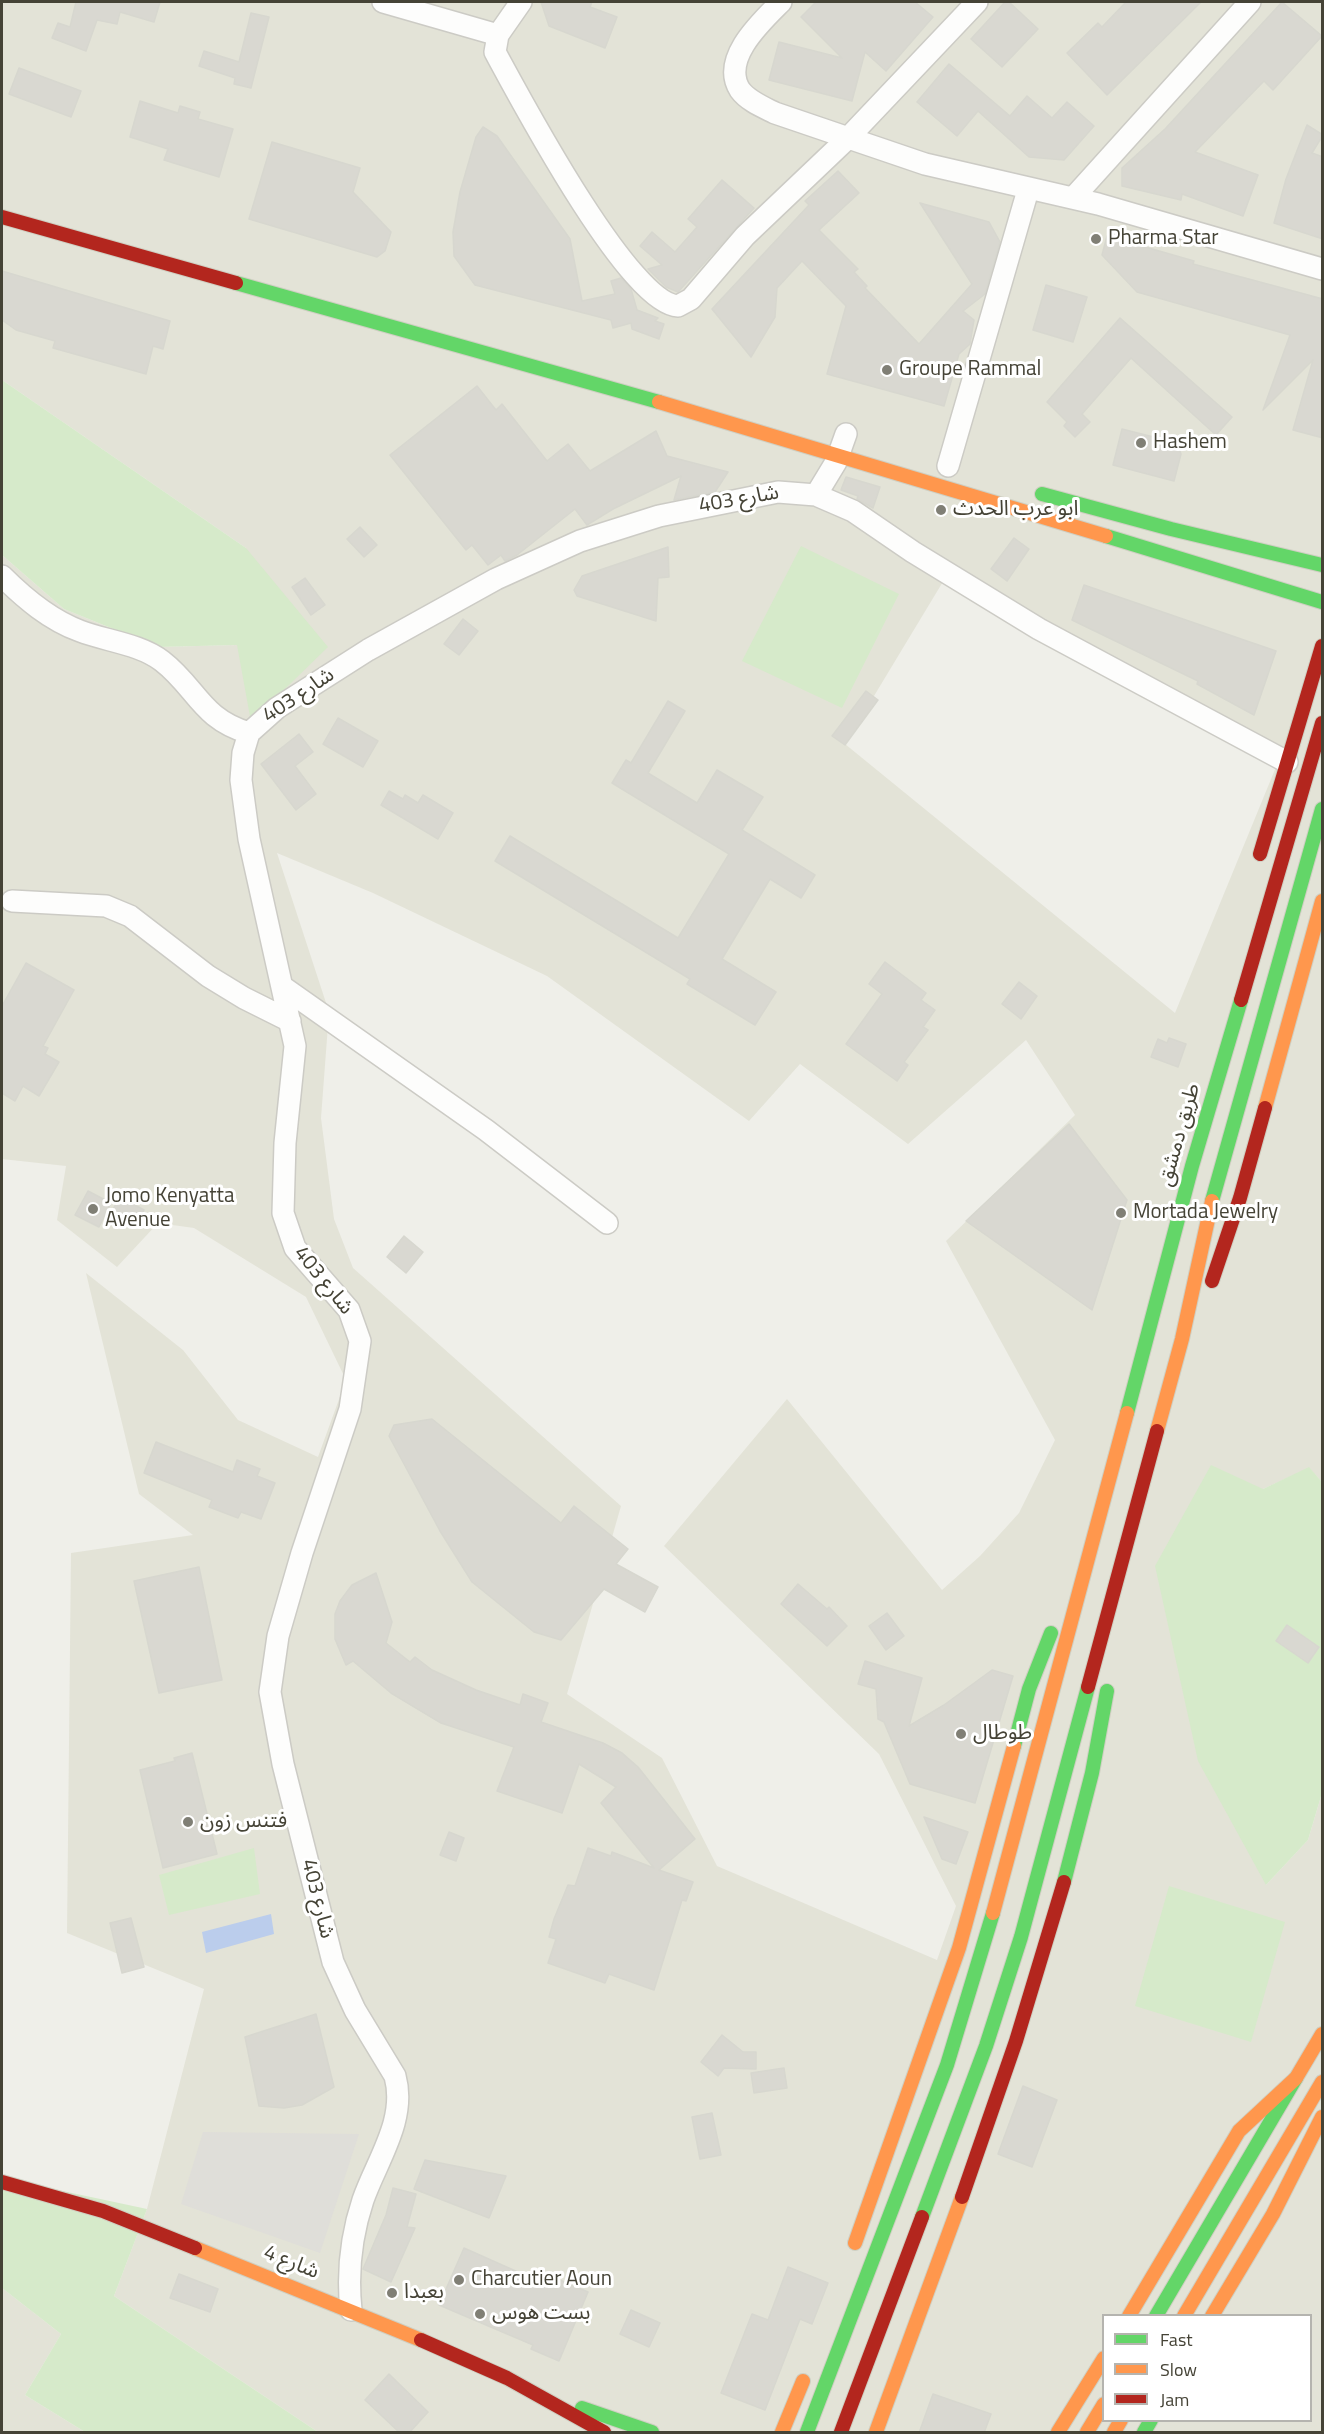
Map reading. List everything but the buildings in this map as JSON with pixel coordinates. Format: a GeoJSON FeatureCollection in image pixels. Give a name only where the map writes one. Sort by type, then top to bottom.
{"type":"FeatureCollection","features":[{"type":"Feature","properties":{"kind":"main road"},"geometry":{"type":"LineString","coordinates":[[2,217],[845,439],[1257,583],[1323,602]]}},
{"type":"Feature","properties":{"kind":"main road"},"geometry":{"type":"LineString","coordinates":[[1028,490],[1171,529],[1323,565]]}},
{"type":"Feature","properties":{"kind":"main road"},"geometry":{"type":"LineString","coordinates":[[1266,550],[1316,547]]}},
{"type":"Feature","properties":{"kind":"main road"},"geometry":{"type":"LineString","coordinates":[[1257,583],[1299,609]]}},
{"type":"Feature","properties":{"kind":"main road"},"geometry":{"type":"LineString","coordinates":[[1256,869],[1321,650],[1314,632]]}},
{"type":"Feature","properties":{"kind":"main road"},"geometry":{"type":"LineString","coordinates":[[1301,718],[1320,703]]}},
{"type":"Feature","properties":{"kind":"main road","name":"طريق دمشق"},"geometry":{"type":"LineString","coordinates":[[1088,1563],[1192,1166],[1323,723]]}},
{"type":"Feature","properties":{"kind":"main road"},"geometry":{"type":"LineString","coordinates":[[841,2433],[986,2046],[1018,1948],[1182,1339],[1205,1226],[1323,809]]}},
{"type":"Feature","properties":{"kind":"main road"},"geometry":{"type":"LineString","coordinates":[[1182,1339],[1209,1289],[1240,1198],[1323,901]]}},
{"type":"Feature","properties":{"kind":"main road"},"geometry":{"type":"LineString","coordinates":[[1141,1364],[1142,1299]]}},
{"type":"Feature","properties":{"kind":"main road"},"geometry":{"type":"LineString","coordinates":[[807,2433],[947,2065],[1031,1779],[1088,1563]]}},
{"type":"Feature","properties":{"kind":"main road"},"geometry":{"type":"LineString","coordinates":[[852,2252],[959,1948],[1029,1689],[1046,1645],[1088,1563]]}},
{"type":"Feature","properties":{"kind":"main road"},"geometry":{"type":"LineString","coordinates":[[876,2433],[997,2098],[1040,1968],[1079,1834],[1095,1763],[1120,1575]]}},
{"type":"Feature","properties":{"kind":"main road"},"geometry":{"type":"LineString","coordinates":[[1157,2314],[1323,2034]]}},
{"type":"Feature","properties":{"kind":"main road"},"geometry":{"type":"LineString","coordinates":[[1130,2314],[1239,2131],[1296,2078]]}},
{"type":"Feature","properties":{"kind":"main road"},"geometry":{"type":"LineString","coordinates":[[1185,2314],[1323,2082]]}},
{"type":"Feature","properties":{"kind":"main road"},"geometry":{"type":"LineString","coordinates":[[1213,2314],[1273,2214],[1323,2117]]}},
{"type":"Feature","properties":{"kind":"main road","name":"شارع 4"},"geometry":{"type":"LineString","coordinates":[[2,2182],[103,2211],[351,2310],[507,2378],[556,2404]]}},
{"type":"Feature","properties":{"kind":"main road"},"geometry":{"type":"LineString","coordinates":[[1058,2433],[1102,2361]]}},
{"type":"Feature","properties":{"kind":"main road"},"geometry":{"type":"LineString","coordinates":[[782,2433],[807,2371]]}},
{"type":"Feature","properties":{"kind":"main road"},"geometry":{"type":"LineString","coordinates":[[556,2404],[604,2433]]}},
{"type":"Feature","properties":{"kind":"main road"},"geometry":{"type":"LineString","coordinates":[[556,2404],[604,2413],[652,2433]]}},
{"type":"Feature","properties":{"kind":"main road"},"geometry":{"type":"LineString","coordinates":[[1087,2433],[1102,2407]]}},
{"type":"Feature","properties":{"kind":"street"},"geometry":{"type":"LineString","coordinates":[[383,2],[498,35]]}},
{"type":"Feature","properties":{"kind":"street"},"geometry":{"type":"LineString","coordinates":[[521,2],[498,35],[495,52],[602,236],[630,270],[657,295],[673,305],[684,304],[691,299],[751,230],[848,138],[977,2]]}},
{"type":"Feature","properties":{"kind":"street"},"geometry":{"type":"LineString","coordinates":[[781,2],[761,21],[737,59],[736,81],[741,91],[753,102],[775,113],[925,164],[1028,190],[1073,198],[1323,269]]}},
{"type":"Feature","properties":{"kind":"street"},"geometry":{"type":"LineString","coordinates":[[1073,198],[1250,2]]}},
{"type":"Feature","properties":{"kind":"street"},"geometry":{"type":"LineString","coordinates":[[946,465],[1028,190]]}},
{"type":"Feature","properties":{"kind":"street"},"geometry":{"type":"LineString","coordinates":[[816,495],[845,439]]}},
{"type":"Feature","properties":{"kind":"street","name":"شارع 403"},"geometry":{"type":"LineString","coordinates":[[351,2310],[349,2269],[357,2222],[397,2117],[399,2098],[394,2076],[360,2020],[333,1962],[283,1764],[270,1692],[278,1636],[302,1554],[350,1409],[360,1341],[349,1310],[295,1248],[283,1214],[285,1143],[295,1046],[257,878],[243,802],[241,765],[249,733],[277,708],[368,650],[472,591],[571,545],[680,511],[778,492],[816,495],[853,511],[913,552],[1046,634],[1287,762]]}},
{"type":"Feature","properties":{"kind":"street"},"geometry":{"type":"LineString","coordinates":[[2,576],[23,596],[60,622],[161,660],[215,717],[229,726],[249,733]]}},
{"type":"Feature","properties":{"kind":"street"},"geometry":{"type":"LineString","coordinates":[[12,901],[106,906],[130,916],[208,976],[243,998],[290,1021]]}},
{"type":"Feature","properties":{"kind":"street"},"geometry":{"type":"LineString","coordinates":[[283,987],[486,1130],[607,1223]]}},
{"type":"Feature","properties":{"kind":"shaded area"},"geometry":{"type":"Polygon","coordinates":[[[2,2],[1322,2],[1322,1482],[1309,1468],[1263,1489],[1266,1885],[1308,1840],[1322,1793],[1322,2432],[318,2432],[114,2296],[147,2209],[204,1989],[67,1933],[71,1553],[193,1535],[139,1494],[86,1273],[183,1350],[238,1420],[318,1457],[346,1380],[306,1297],[194,1228],[158,1223],[117,1267],[57,1220],[66,1166],[2,1159],[2,555],[64,609],[158,647],[237,645],[246,548],[2,380],[2,2]],[[944,580],[845,744],[1175,1013],[1276,767],[944,580]],[[277,853],[329,1012],[321,1118],[334,1219],[353,1268],[621,1506],[567,1694],[662,1758],[717,1866],[937,1960],[956,1906],[879,1754],[664,1546],[787,1399],[942,1590],[980,1556],[1019,1513],[1055,1440],[946,1241],[1075,1115],[1026,1040],[908,1144],[800,1064],[749,1121],[547,976],[373,893],[277,853]]]}},
{"type":"Feature","properties":{"kind":"shaded area"},"geometry":{"type":"Polygon","coordinates":[[[203,2132],[359,2134],[320,2253],[181,2204],[203,2132]]]}},
{"type":"Feature","properties":{"kind":"shaded area"},"geometry":{"type":"Polygon","coordinates":[[[2,2288],[61,2334],[25,2395],[85,2432],[2,2432],[2,2288]]]}},
{"type":"Feature","properties":{"kind":"green space"},"geometry":{"type":"Polygon","coordinates":[[[2,380],[246,548],[328,647],[251,722],[237,645],[158,647],[64,609],[2,555],[2,380]]]}},
{"type":"Feature","properties":{"kind":"green space"},"geometry":{"type":"Polygon","coordinates":[[[801,546],[899,594],[842,708],[742,661],[801,546]]]}},
{"type":"Feature","properties":{"kind":"green space"},"geometry":{"type":"Polygon","coordinates":[[[1211,1465],[1263,1489],[1309,1467],[1322,1482],[1322,1793],[1308,1840],[1266,1885],[1198,1761],[1155,1566],[1211,1465]]]}},
{"type":"Feature","properties":{"kind":"green space"},"geometry":{"type":"Polygon","coordinates":[[[254,1848],[260,1894],[169,1915],[159,1875],[254,1848]]]}},
{"type":"Feature","properties":{"kind":"green space"},"geometry":{"type":"Polygon","coordinates":[[[1169,1886],[1285,1922],[1251,2042],[1135,2006],[1169,1886]]]}},
{"type":"Feature","properties":{"kind":"green space"},"geometry":{"type":"Polygon","coordinates":[[[2,2178],[147,2209],[114,2296],[318,2432],[85,2432],[25,2395],[61,2334],[2,2288],[2,2178]]]}},
{"type":"Feature","properties":{"kind":"water"},"geometry":{"type":"Polygon","coordinates":[[[271,1914],[274,1934],[206,1953],[202,1932],[271,1914]]]}},
{"type":"Feature","properties":{"kind":"traffic: fast"},"geometry":{"type":"LineString","coordinates":[[236,283],[659,402]]}},
{"type":"Feature","properties":{"kind":"traffic: fast"},"geometry":{"type":"LineString","coordinates":[[1042,494],[1171,529],[1322,565]]}},
{"type":"Feature","properties":{"kind":"traffic: fast"},"geometry":{"type":"LineString","coordinates":[[1106,536],[1322,602]]}},
{"type":"Feature","properties":{"kind":"traffic: fast"},"geometry":{"type":"LineString","coordinates":[[1212,1201],[1322,809]]}},
{"type":"Feature","properties":{"kind":"traffic: fast"},"geometry":{"type":"LineString","coordinates":[[1127,1413],[1192,1166],[1241,1000]]}},
{"type":"Feature","properties":{"kind":"traffic: fast"},"geometry":{"type":"LineString","coordinates":[[1014,1746],[1029,1689],[1051,1633]]}},
{"type":"Feature","properties":{"kind":"traffic: fast"},"geometry":{"type":"LineString","coordinates":[[922,2217],[986,2046],[1021,1937],[1088,1687]]}},
{"type":"Feature","properties":{"kind":"traffic: fast"},"geometry":{"type":"LineString","coordinates":[[1064,1882],[1092,1773],[1107,1691]]}},
{"type":"Feature","properties":{"kind":"traffic: fast"},"geometry":{"type":"LineString","coordinates":[[807,2432],[947,2065],[993,1913]]}},
{"type":"Feature","properties":{"kind":"traffic: fast"},"geometry":{"type":"LineString","coordinates":[[1157,2314],[1296,2078]]}},
{"type":"Feature","properties":{"kind":"traffic: fast"},"geometry":{"type":"LineString","coordinates":[[582,2408],[652,2432]]}},
{"type":"Feature","properties":{"kind":"traffic: fast"},"geometry":{"type":"LineString","coordinates":[[1144,2432],[1150,2422]]}},
{"type":"Feature","properties":{"kind":"traffic: slow"},"geometry":{"type":"LineString","coordinates":[[659,402],[1106,536]]}},
{"type":"Feature","properties":{"kind":"traffic: slow"},"geometry":{"type":"LineString","coordinates":[[1265,1108],[1322,901]]}},
{"type":"Feature","properties":{"kind":"traffic: slow"},"geometry":{"type":"LineString","coordinates":[[1157,1431],[1182,1339],[1212,1201]]}},
{"type":"Feature","properties":{"kind":"traffic: slow"},"geometry":{"type":"LineString","coordinates":[[993,1913],[1127,1413]]}},
{"type":"Feature","properties":{"kind":"traffic: slow"},"geometry":{"type":"LineString","coordinates":[[855,2243],[959,1948],[1014,1746]]}},
{"type":"Feature","properties":{"kind":"traffic: slow"},"geometry":{"type":"LineString","coordinates":[[1130,2314],[1239,2131],[1296,2078],[1322,2034]]}},
{"type":"Feature","properties":{"kind":"traffic: slow"},"geometry":{"type":"LineString","coordinates":[[1185,2314],[1322,2082]]}},
{"type":"Feature","properties":{"kind":"traffic: slow"},"geometry":{"type":"LineString","coordinates":[[1213,2314],[1273,2214],[1322,2117]]}},
{"type":"Feature","properties":{"kind":"traffic: slow"},"geometry":{"type":"LineString","coordinates":[[876,2432],[962,2197]]}},
{"type":"Feature","properties":{"kind":"traffic: slow"},"geometry":{"type":"LineString","coordinates":[[195,2248],[421,2340]]}},
{"type":"Feature","properties":{"kind":"traffic: slow"},"geometry":{"type":"LineString","coordinates":[[1058,2432],[1102,2361]]}},
{"type":"Feature","properties":{"kind":"traffic: slow"},"geometry":{"type":"LineString","coordinates":[[782,2432],[803,2381]]}},
{"type":"Feature","properties":{"kind":"traffic: slow"},"geometry":{"type":"LineString","coordinates":[[1087,2432],[1102,2407]]}},
{"type":"Feature","properties":{"kind":"traffic: slow"},"geometry":{"type":"LineString","coordinates":[[1114,2432],[1120,2422]]}},
{"type":"Feature","properties":{"kind":"traffic: jam"},"geometry":{"type":"LineString","coordinates":[[2,217],[236,283]]}},
{"type":"Feature","properties":{"kind":"traffic: jam"},"geometry":{"type":"LineString","coordinates":[[1260,854],[1322,646]]}},
{"type":"Feature","properties":{"kind":"traffic: jam"},"geometry":{"type":"LineString","coordinates":[[1241,1000],[1322,723]]}},
{"type":"Feature","properties":{"kind":"traffic: jam"},"geometry":{"type":"LineString","coordinates":[[1212,1281],[1240,1198],[1265,1108]]}},
{"type":"Feature","properties":{"kind":"traffic: jam"},"geometry":{"type":"LineString","coordinates":[[1088,1687],[1157,1431]]}},
{"type":"Feature","properties":{"kind":"traffic: jam"},"geometry":{"type":"LineString","coordinates":[[962,2197],[1016,2041],[1064,1882]]}},
{"type":"Feature","properties":{"kind":"traffic: jam"},"geometry":{"type":"LineString","coordinates":[[2,2182],[103,2211],[195,2248]]}},
{"type":"Feature","properties":{"kind":"traffic: jam"},"geometry":{"type":"LineString","coordinates":[[841,2432],[922,2217]]}},
{"type":"Feature","properties":{"kind":"traffic: jam"},"geometry":{"type":"LineString","coordinates":[[421,2340],[507,2378],[604,2432]]}},
{"type":"Feature","properties":{"kind":"place","name":"Pharma Star"},"geometry":{"type":"Point","coordinates":[1096,239]}},
{"type":"Feature","properties":{"kind":"place","name":"Groupe Rammal"},"geometry":{"type":"Point","coordinates":[887,370]}},
{"type":"Feature","properties":{"kind":"place","name":"Hashem"},"geometry":{"type":"Point","coordinates":[1141,443]}},
{"type":"Feature","properties":{"kind":"place","name":"ابو عرب الحدث"},"geometry":{"type":"Point","coordinates":[941,510]}},
{"type":"Feature","properties":{"kind":"place","name":"Jomo Kenyatta Avenue"},"geometry":{"type":"Point","coordinates":[93,1209]}},
{"type":"Feature","properties":{"kind":"place","name":"Mortada Jewelry"},"geometry":{"type":"Point","coordinates":[1121,1213]}},
{"type":"Feature","properties":{"kind":"place","name":"طوطال"},"geometry":{"type":"Point","coordinates":[961,1734]}},
{"type":"Feature","properties":{"kind":"place","name":"فتنس زون"},"geometry":{"type":"Point","coordinates":[188,1822]}},
{"type":"Feature","properties":{"kind":"place","name":"Charcutier Aoun"},"geometry":{"type":"Point","coordinates":[459,2280]}},
{"type":"Feature","properties":{"kind":"place","name":"بعبدا"},"geometry":{"type":"Point","coordinates":[392,2293]}},
{"type":"Feature","properties":{"kind":"place","name":"بست هوس"},"geometry":{"type":"Point","coordinates":[480,2314]}}]}
